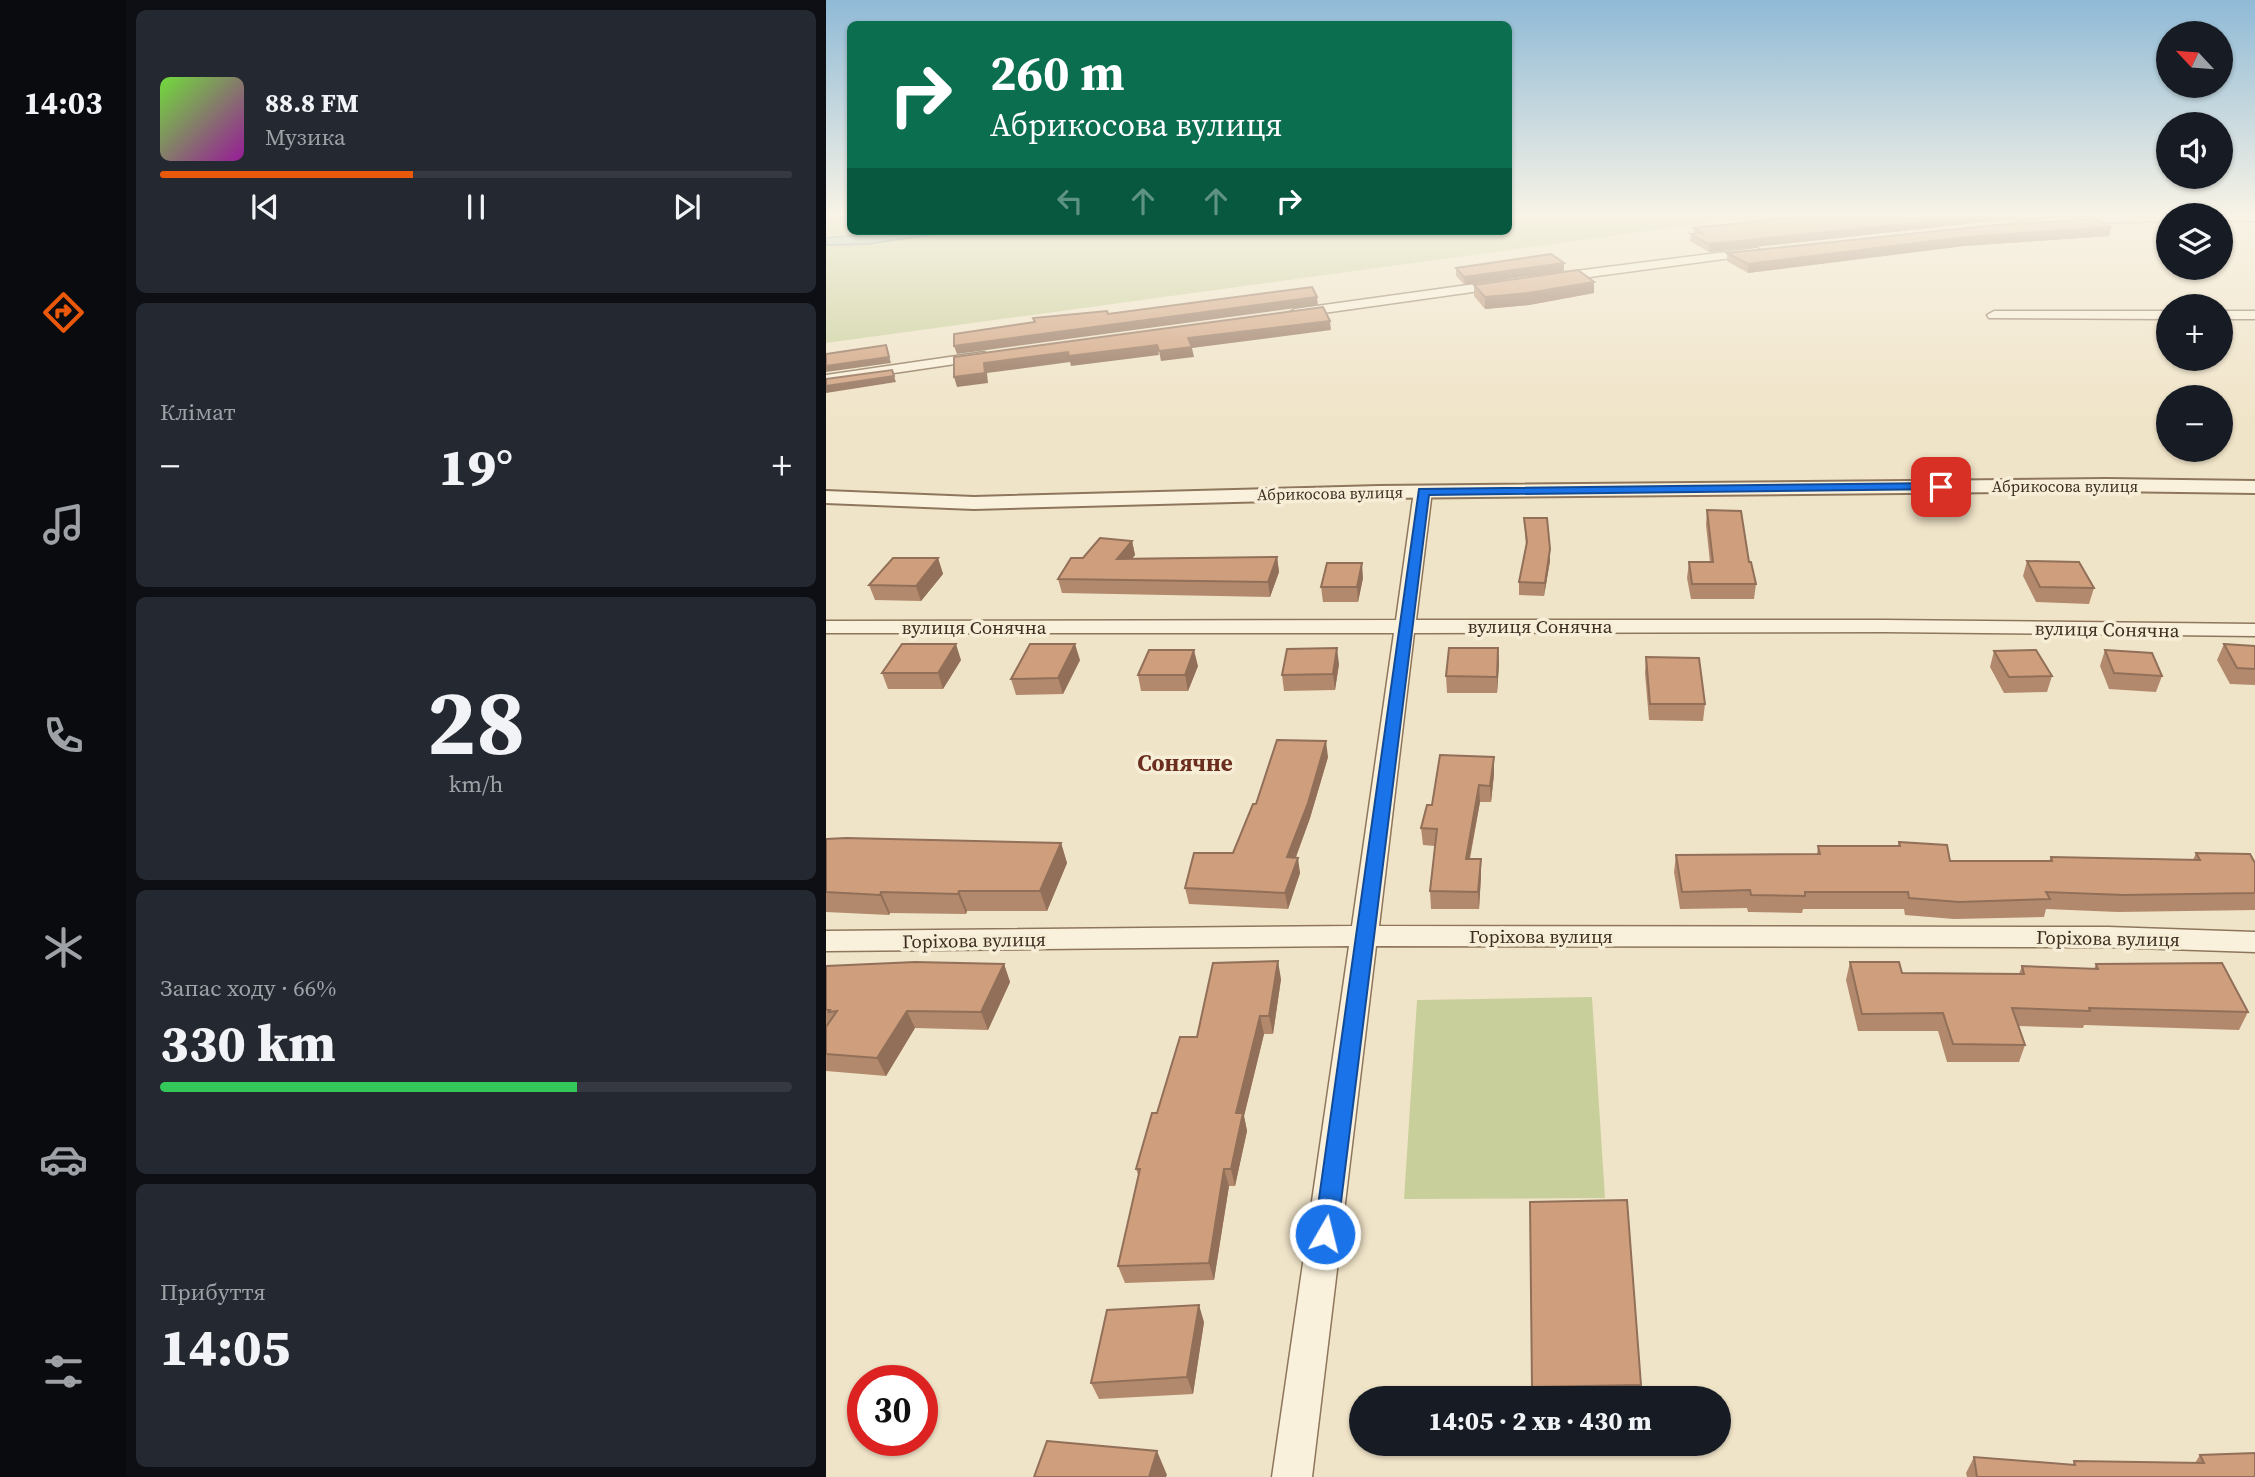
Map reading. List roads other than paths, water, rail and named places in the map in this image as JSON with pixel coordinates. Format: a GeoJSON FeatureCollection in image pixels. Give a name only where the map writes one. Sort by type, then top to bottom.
{"type":"FeatureCollection","features":[{"type":"Feature","properties":{"kind":"street"},"geometry":{"type":"LineString","coordinates":[[1280,315],[1512,283]]}},
{"type":"Feature","properties":{"kind":"street"},"geometry":{"type":"LineString","coordinates":[[1994,315],[2156,315]]}},
{"type":"Feature","properties":{"kind":"street"},"geometry":{"type":"LineString","coordinates":[[2233,315],[2255,315]]}},
{"type":"Feature","properties":{"kind":"street"},"geometry":{"type":"LineString","coordinates":[[826,379],[995,354]]}},
{"type":"Feature","properties":{"kind":"street","name":"Абрикосова вулиця"},"geometry":{"type":"LineString","coordinates":[[826,497],[974,503],[1423,491],[2107,485],[2255,487]]}},
{"type":"Feature","properties":{"kind":"street"},"geometry":{"type":"LineString","coordinates":[[1293,1477],[1423,491]]}},
{"type":"Feature","properties":{"kind":"street","name":"вулиця Сонячна"},"geometry":{"type":"LineString","coordinates":[[826,627],[1884,626],[2255,631]]}},
{"type":"Feature","properties":{"kind":"street","name":"Горіхова вулиця"},"geometry":{"type":"LineString","coordinates":[[826,941],[1366,936],[2108,937],[2255,942]]}},
{"type":"Feature","properties":{"kind":"district","name":"Сонячне"},"geometry":{"type":"Point","coordinates":[1185,763]}}]}
